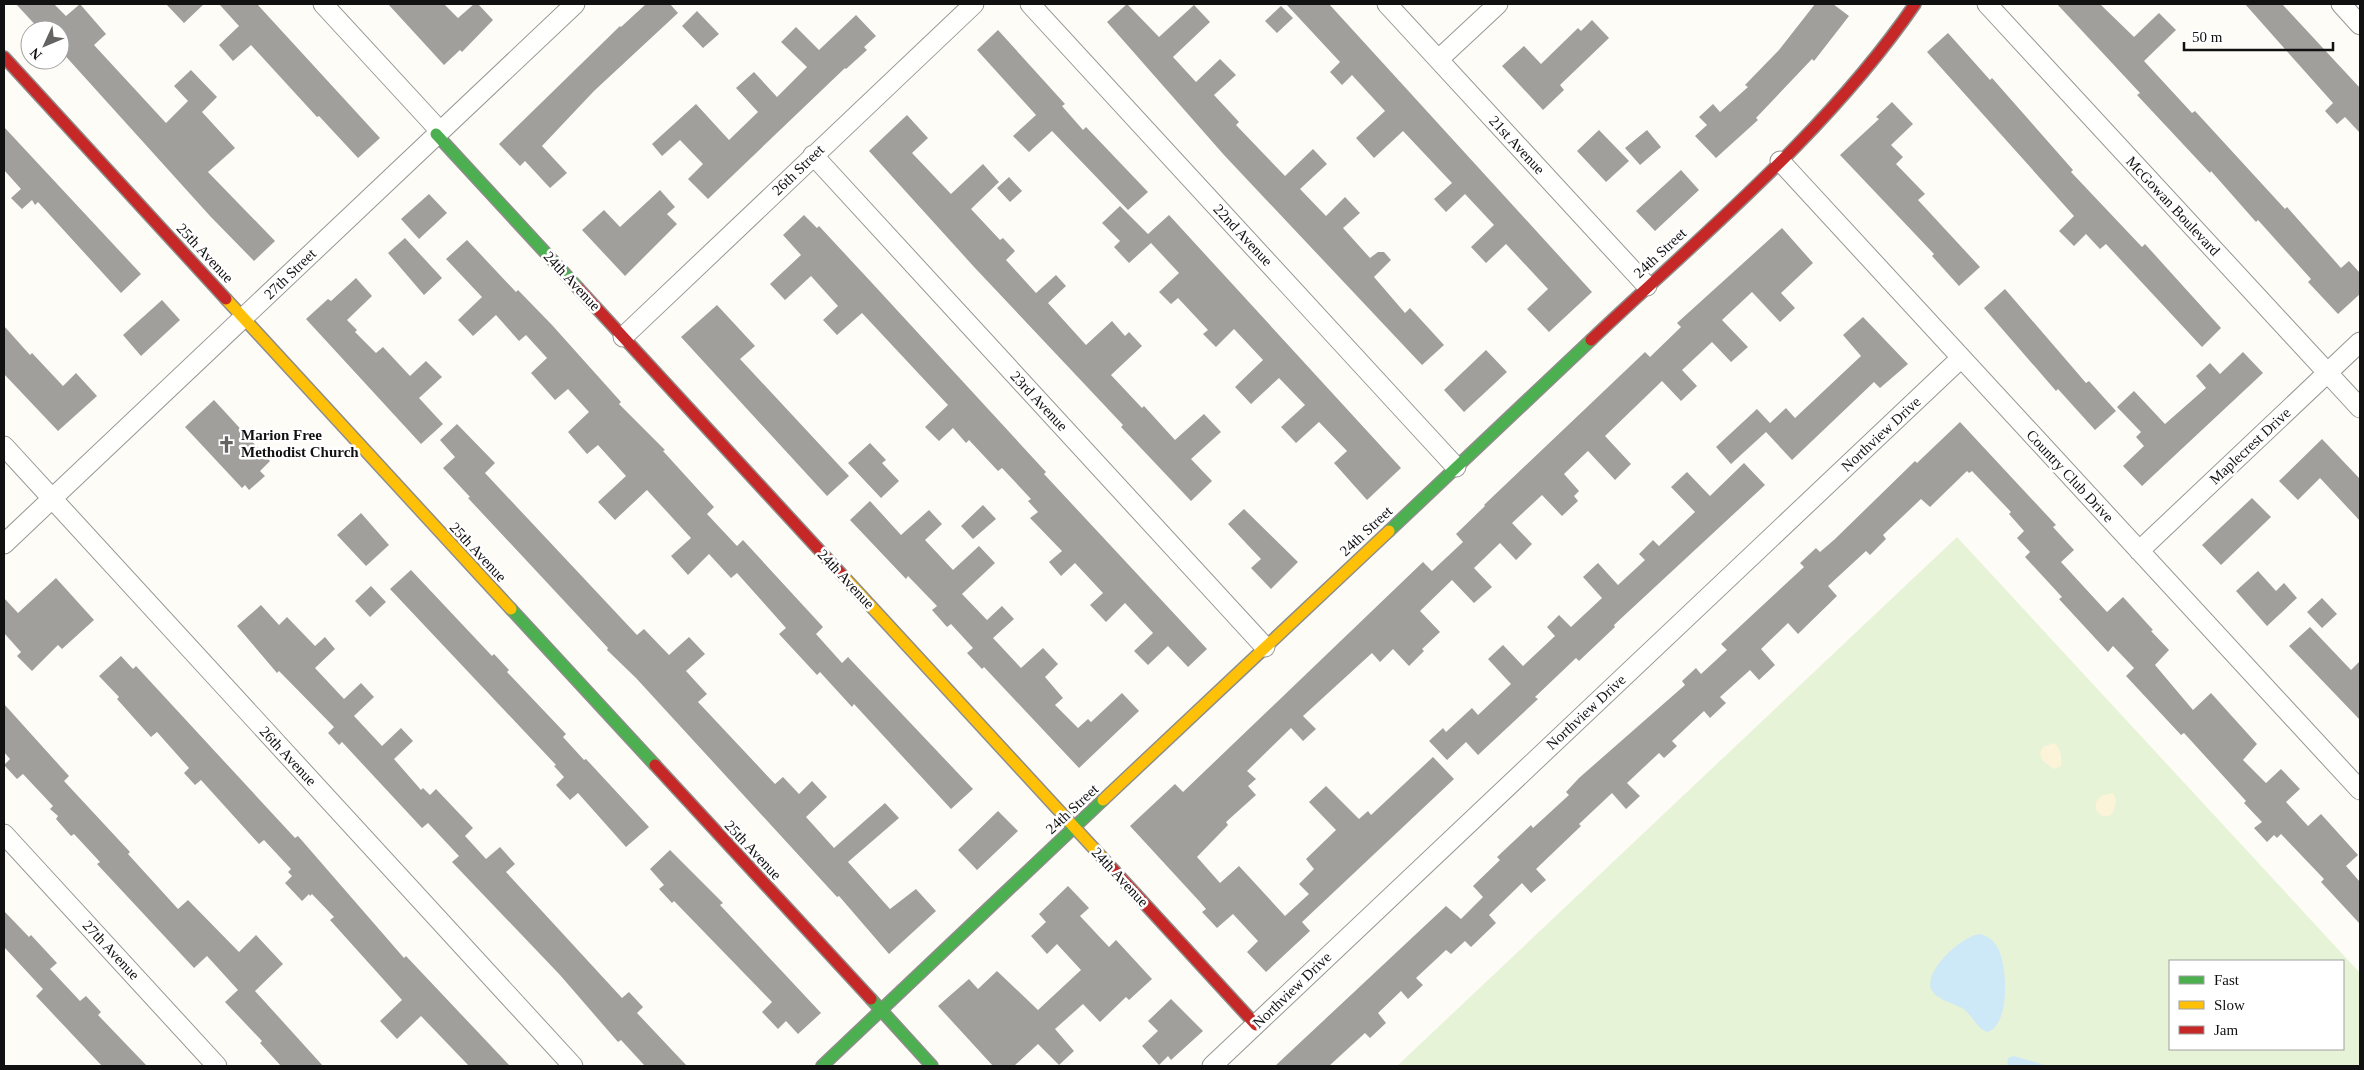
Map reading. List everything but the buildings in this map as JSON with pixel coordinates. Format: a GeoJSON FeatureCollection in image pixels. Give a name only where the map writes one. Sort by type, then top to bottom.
{"type":"FeatureCollection","features":[{"type":"Feature","properties":{"kind":"street","name":"24th Avenue"},"geometry":{"type":"LineString","coordinates":[[323,4],[623,337],[1256,1025]]}},
{"type":"Feature","properties":{"kind":"street","name":"27th Street"},"geometry":{"type":"LineString","coordinates":[[4,544],[575,4]]}},
{"type":"Feature","properties":{"kind":"street","name":"26th Street"},"geometry":{"type":"LineString","coordinates":[[623,337],[974,4]]}},
{"type":"Feature","properties":{"kind":"street","name":"22nd Avenue"},"geometry":{"type":"LineString","coordinates":[[1030,4],[1456,467]]}},
{"type":"Feature","properties":{"kind":"street","name":"21st Avenue"},"geometry":{"type":"LineString","coordinates":[[1387,4],[1647,286]]}},
{"type":"Feature","properties":{"kind":"street"},"geometry":{"type":"LineString","coordinates":[[1439,59],[1498,4]]}},
{"type":"Feature","properties":{"kind":"street","name":"24th Street"},"geometry":{"type":"LineString","coordinates":[[822,1066],[1780,161],[1847,93],[1898,30],[1915,4]]}},
{"type":"Feature","properties":{"kind":"street","name":"McGowan Boulevard"},"geometry":{"type":"LineString","coordinates":[[1987,4],[2360,408]]}},
{"type":"Feature","properties":{"kind":"street"},"geometry":{"type":"LineString","coordinates":[[2341,4],[2360,25]]}},
{"type":"Feature","properties":{"kind":"street","name":"25th Avenue"},"geometry":{"type":"LineString","coordinates":[[4,57],[932,1066]]}},
{"type":"Feature","properties":{"kind":"street","name":"23rd Avenue"},"geometry":{"type":"LineString","coordinates":[[813,156],[1265,647]]}},
{"type":"Feature","properties":{"kind":"street","name":"Country Club Drive"},"geometry":{"type":"LineString","coordinates":[[1780,161],[2360,790]]}},
{"type":"Feature","properties":{"kind":"street","name":"Maplecrest Drive"},"geometry":{"type":"LineString","coordinates":[[2139,551],[2360,342]]}},
{"type":"Feature","properties":{"kind":"street","name":"Northview Drive"},"geometry":{"type":"LineString","coordinates":[[1212,1066],[1961,358]]}},
{"type":"Feature","properties":{"kind":"street","name":"26th Avenue"},"geometry":{"type":"LineString","coordinates":[[4,446],[573,1066]]}},
{"type":"Feature","properties":{"kind":"street","name":"27th Avenue"},"geometry":{"type":"LineString","coordinates":[[4,834],[217,1066]]}},
{"type":"Feature","properties":{"kind":"green space"},"geometry":{"type":"Polygon","coordinates":[[[1957,537],[2360,973],[2360,1066],[1397,1066],[1957,537]]]}},
{"type":"Feature","properties":{"kind":"sand"},"geometry":{"type":"Polygon","coordinates":[[[2054,743],[2060,751],[2061,766],[2054,769],[2043,761],[2040,754],[2043,747],[2054,743]]]}},
{"type":"Feature","properties":{"kind":"sand"},"geometry":{"type":"Polygon","coordinates":[[[2113,793],[2116,800],[2113,813],[2109,816],[2102,816],[2096,810],[2096,802],[2101,796],[2113,793]]]}},
{"type":"Feature","properties":{"kind":"water"},"geometry":{"type":"Polygon","coordinates":[[[1980,934],[1989,938],[1996,945],[2003,964],[2005,978],[2004,1006],[2000,1018],[1995,1027],[1987,1032],[1979,1027],[1962,1008],[1935,994],[1930,983],[1932,974],[1938,965],[1954,947],[1980,934]]]}},
{"type":"Feature","properties":{"kind":"water"},"geometry":{"type":"Polygon","coordinates":[[[2014,1056],[2048,1066],[2007,1066],[2008,1058],[2014,1056]]]}},
{"type":"Feature","properties":{"kind":"traffic: fast"},"geometry":{"type":"LineString","coordinates":[[436,134],[578,288]]}},
{"type":"Feature","properties":{"kind":"traffic: fast"},"geometry":{"type":"LineString","coordinates":[[1389,531],[1591,340]]}},
{"type":"Feature","properties":{"kind":"traffic: fast"},"geometry":{"type":"LineString","coordinates":[[511,609],[655,765]]}},
{"type":"Feature","properties":{"kind":"traffic: fast"},"geometry":{"type":"LineString","coordinates":[[822,1066],[1103,800]]}},
{"type":"Feature","properties":{"kind":"traffic: fast"},"geometry":{"type":"LineString","coordinates":[[871,999],[932,1066]]}},
{"type":"Feature","properties":{"kind":"traffic: slow"},"geometry":{"type":"LineString","coordinates":[[226,299],[511,609]]}},
{"type":"Feature","properties":{"kind":"traffic: slow"},"geometry":{"type":"LineString","coordinates":[[1103,800],[1389,531]]}},
{"type":"Feature","properties":{"kind":"traffic: slow"},"geometry":{"type":"LineString","coordinates":[[844,577],[1110,866]]}},
{"type":"Feature","properties":{"kind":"traffic: jam"},"geometry":{"type":"LineString","coordinates":[[1591,340],[1720,221],[1804,138],[1844,95],[1915,4]]}},
{"type":"Feature","properties":{"kind":"traffic: jam"},"geometry":{"type":"LineString","coordinates":[[4,57],[226,299]]}},
{"type":"Feature","properties":{"kind":"traffic: jam"},"geometry":{"type":"LineString","coordinates":[[578,288],[844,577]]}},
{"type":"Feature","properties":{"kind":"traffic: jam"},"geometry":{"type":"LineString","coordinates":[[655,765],[871,999]]}},
{"type":"Feature","properties":{"kind":"traffic: jam"},"geometry":{"type":"LineString","coordinates":[[1110,866],[1256,1025]]}},
{"type":"Feature","properties":{"kind":"place","name":"Marion Free Methodist Church"},"geometry":{"type":"Point","coordinates":[227,444]}}]}
